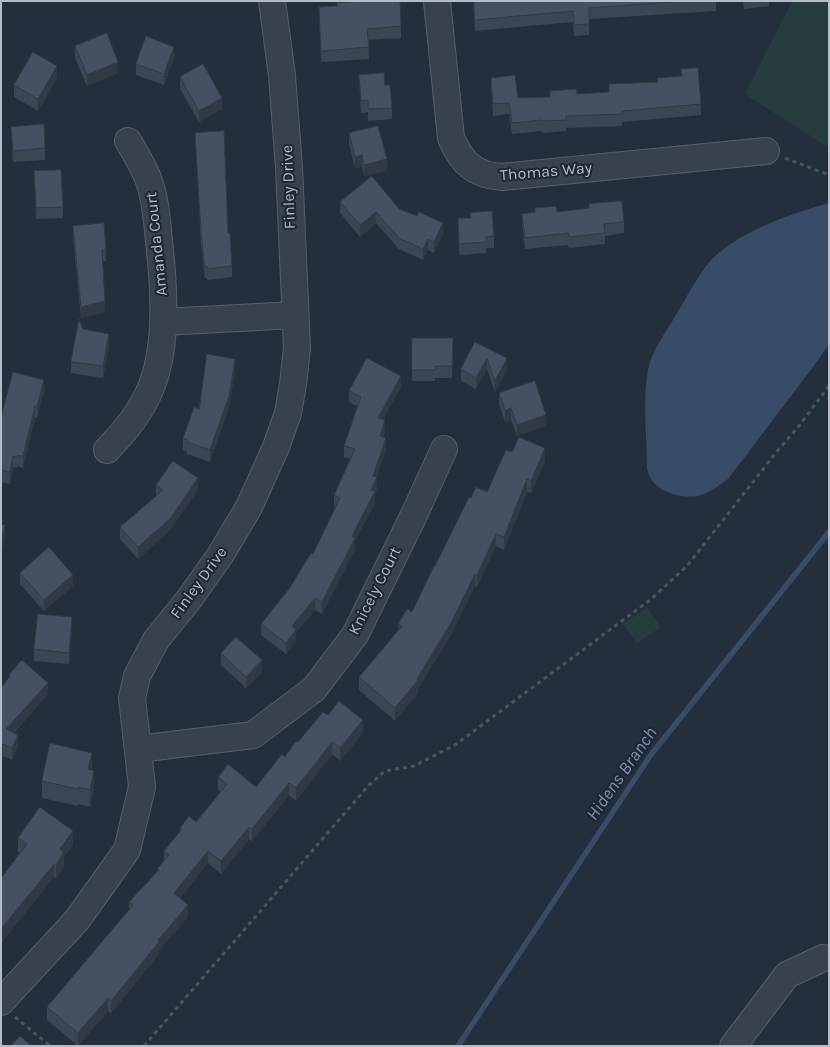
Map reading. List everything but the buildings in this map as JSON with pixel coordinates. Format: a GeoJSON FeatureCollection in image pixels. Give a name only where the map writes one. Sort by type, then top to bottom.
{"type":"FeatureCollection","features":[{"type":"Feature","properties":{"kind":"street","name":"Finley Drive"},"geometry":{"type":"LineString","coordinates":[[5,1007],[77,920],[127,850],[142,787],[132,698],[137,676],[156,640],[190,598],[221,554],[249,507],[276,447],[288,413],[294,384],[297,348],[282,76],[272,1]]}},
{"type":"Feature","properties":{"kind":"street","name":"Thomas Way"},"geometry":{"type":"LineString","coordinates":[[437,1],[451,138],[458,155],[468,166],[479,172],[490,176],[502,177],[766,151]]}},
{"type":"Feature","properties":{"kind":"street","name":"Amanda Court"},"geometry":{"type":"LineString","coordinates":[[107,450],[126,431],[141,408],[152,383],[159,359],[163,322],[164,284],[156,208],[150,182],[142,163],[128,141]]}},
{"type":"Feature","properties":{"kind":"street"},"geometry":{"type":"LineString","coordinates":[[163,322],[295,315]]}},
{"type":"Feature","properties":{"kind":"street","name":"Knicely Court"},"geometry":{"type":"LineString","coordinates":[[138,749],[253,735],[314,689],[355,634],[413,517],[444,448]]}},
{"type":"Feature","properties":{"kind":"street"},"geometry":{"type":"LineString","coordinates":[[733,1046],[787,974],[823,958]]}},
{"type":"Feature","properties":{"kind":"path"},"geometry":{"type":"LineString","coordinates":[[766,151],[829,175]]}},
{"type":"Feature","properties":{"kind":"path"},"geometry":{"type":"LineString","coordinates":[[144,1046],[363,792],[382,773],[414,766],[455,746],[674,580],[704,547],[829,386]]}},
{"type":"Feature","properties":{"kind":"path"},"geometry":{"type":"LineString","coordinates":[[5,1007],[50,1046]]}},
{"type":"Feature","properties":{"kind":"green space"},"geometry":{"type":"Polygon","coordinates":[[[792,1],[829,1],[829,148],[745,94],[792,1]]]}},
{"type":"Feature","properties":{"kind":"green space"},"geometry":{"type":"Polygon","coordinates":[[[647,607],[661,627],[637,643],[623,624],[647,607]]]}},
{"type":"Feature","properties":{"kind":"water"},"geometry":{"type":"Polygon","coordinates":[[[829,203],[829,344],[728,479],[708,492],[688,497],[667,492],[660,488],[651,479],[647,468],[645,406],[648,370],[660,341],[698,278],[713,258],[725,248],[768,224],[829,203]]]}},
{"type":"Feature","properties":{"kind":"waterway","name":"Hidens Branch"},"geometry":{"type":"LineString","coordinates":[[458,1046],[650,756],[829,532]]}}]}
